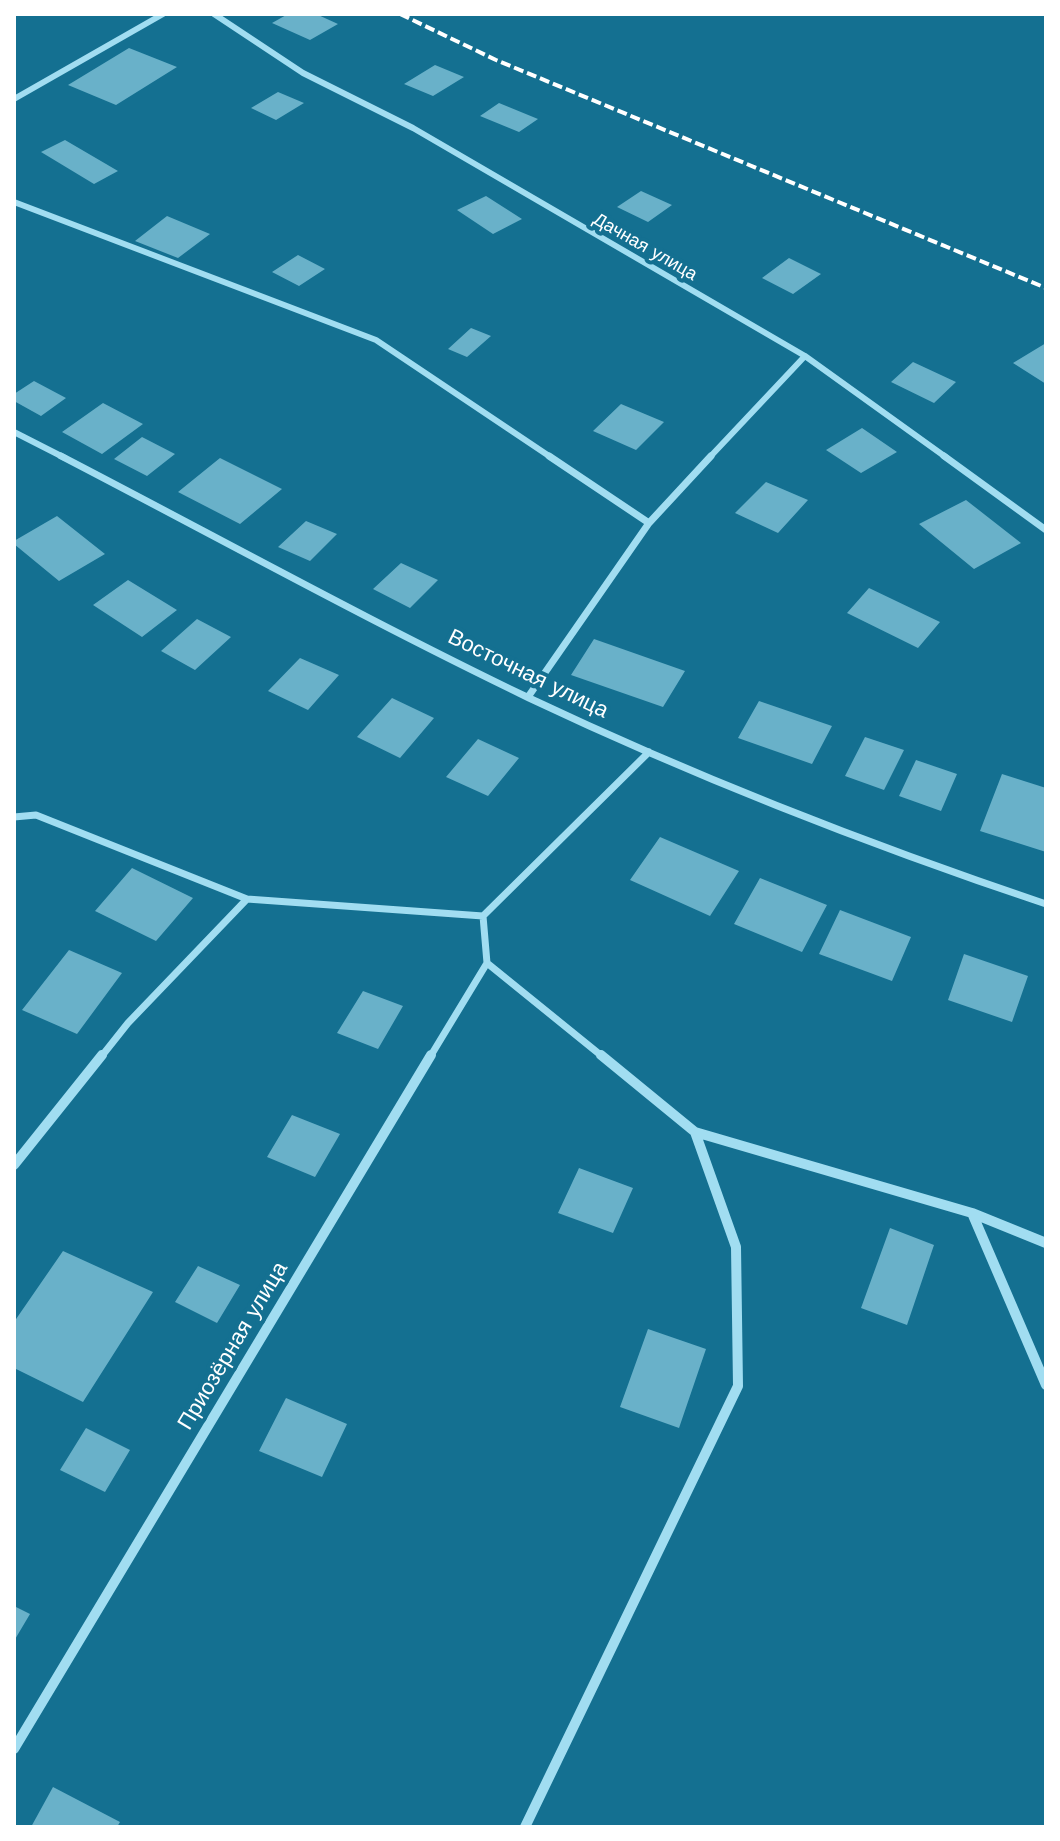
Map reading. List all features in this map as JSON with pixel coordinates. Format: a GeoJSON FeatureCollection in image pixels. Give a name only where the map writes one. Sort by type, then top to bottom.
{"type":"FeatureCollection","features":[{"type":"Feature","properties":{"kind":"street"},"geometry":{"type":"LineString","coordinates":[[14,99],[163,14]]}},
{"type":"Feature","properties":{"kind":"street","name":"Дачная улица"},"geometry":{"type":"LineString","coordinates":[[214,14],[303,73],[413,128],[805,356],[1046,530]]}},
{"type":"Feature","properties":{"kind":"street"},"geometry":{"type":"LineString","coordinates":[[14,89],[22,94]]}},
{"type":"Feature","properties":{"kind":"street"},"geometry":{"type":"LineString","coordinates":[[14,202],[376,340],[649,523]]}},
{"type":"Feature","properties":{"kind":"street"},"geometry":{"type":"LineString","coordinates":[[528,697],[649,523],[805,356]]}},
{"type":"Feature","properties":{"kind":"street","name":"Восточная улица"},"geometry":{"type":"LineString","coordinates":[[14,432],[528,697],[649,752],[914,860],[1046,904]]}},
{"type":"Feature","properties":{"kind":"street"},"geometry":{"type":"LineString","coordinates":[[14,817],[36,815],[247,899],[483,916],[649,752]]}},
{"type":"Feature","properties":{"kind":"street"},"geometry":{"type":"LineString","coordinates":[[14,1165],[128,1023],[247,899]]}},
{"type":"Feature","properties":{"kind":"street"},"geometry":{"type":"LineString","coordinates":[[483,916],[487,963],[695,1132],[972,1213],[1046,1243]]}},
{"type":"Feature","properties":{"kind":"street","name":"Приозёрная улица"},"geometry":{"type":"LineString","coordinates":[[14,1749],[487,963]]}},
{"type":"Feature","properties":{"kind":"street"},"geometry":{"type":"LineString","coordinates":[[525,1827],[738,1386],[736,1247],[695,1132]]}},
{"type":"Feature","properties":{"kind":"street"},"geometry":{"type":"LineString","coordinates":[[972,1213],[1046,1385]]}},
{"type":"Feature","properties":{"kind":"building"},"geometry":{"type":"Polygon","coordinates":[[[288,14],[316,14],[338,24],[310,40],[272,23],[288,14]]]}},
{"type":"Feature","properties":{"kind":"building"},"geometry":{"type":"Polygon","coordinates":[[[129,48],[177,67],[116,105],[68,85],[129,48]]]}},
{"type":"Feature","properties":{"kind":"building"},"geometry":{"type":"Polygon","coordinates":[[[435,65],[464,77],[433,96],[404,84],[435,65]]]}},
{"type":"Feature","properties":{"kind":"building"},"geometry":{"type":"Polygon","coordinates":[[[278,92],[304,103],[276,120],[251,108],[278,92]]]}},
{"type":"Feature","properties":{"kind":"building"},"geometry":{"type":"Polygon","coordinates":[[[499,103],[538,119],[519,132],[480,116],[499,103]]]}},
{"type":"Feature","properties":{"kind":"building"},"geometry":{"type":"Polygon","coordinates":[[[65,140],[118,171],[94,184],[41,152],[65,140]]]}},
{"type":"Feature","properties":{"kind":"building"},"geometry":{"type":"Polygon","coordinates":[[[641,191],[672,205],[648,222],[617,207],[641,191]]]}},
{"type":"Feature","properties":{"kind":"building"},"geometry":{"type":"Polygon","coordinates":[[[486,196],[522,219],[493,234],[457,210],[486,196]]]}},
{"type":"Feature","properties":{"kind":"building"},"geometry":{"type":"Polygon","coordinates":[[[167,216],[210,234],[178,258],[135,241],[167,216]]]}},
{"type":"Feature","properties":{"kind":"building"},"geometry":{"type":"Polygon","coordinates":[[[298,255],[325,269],[299,286],[272,272],[298,255]]]}},
{"type":"Feature","properties":{"kind":"building"},"geometry":{"type":"Polygon","coordinates":[[[789,258],[821,274],[793,294],[762,278],[789,258]]]}},
{"type":"Feature","properties":{"kind":"building"},"geometry":{"type":"Polygon","coordinates":[[[471,328],[491,336],[467,357],[448,349],[471,328]]]}},
{"type":"Feature","properties":{"kind":"building"},"geometry":{"type":"Polygon","coordinates":[[[1046,343],[1046,384],[1013,363],[1046,343]]]}},
{"type":"Feature","properties":{"kind":"building"},"geometry":{"type":"Polygon","coordinates":[[[913,362],[956,382],[934,403],[891,382],[913,362]]]}},
{"type":"Feature","properties":{"kind":"building"},"geometry":{"type":"Polygon","coordinates":[[[34,381],[66,398],[41,416],[14,401],[14,394],[34,381]]]}},
{"type":"Feature","properties":{"kind":"building"},"geometry":{"type":"Polygon","coordinates":[[[103,403],[143,424],[102,454],[62,432],[103,403]]]}},
{"type":"Feature","properties":{"kind":"building"},"geometry":{"type":"Polygon","coordinates":[[[621,404],[664,422],[636,450],[593,431],[621,404]]]}},
{"type":"Feature","properties":{"kind":"building"},"geometry":{"type":"Polygon","coordinates":[[[862,428],[897,452],[861,473],[826,450],[862,428]]]}},
{"type":"Feature","properties":{"kind":"building"},"geometry":{"type":"Polygon","coordinates":[[[142,437],[175,454],[147,476],[114,459],[142,437]]]}},
{"type":"Feature","properties":{"kind":"building"},"geometry":{"type":"Polygon","coordinates":[[[220,458],[282,489],[240,524],[178,492],[220,458]]]}},
{"type":"Feature","properties":{"kind":"building"},"geometry":{"type":"Polygon","coordinates":[[[766,482],[808,500],[778,533],[735,513],[766,482]]]}},
{"type":"Feature","properties":{"kind":"building"},"geometry":{"type":"Polygon","coordinates":[[[966,500],[1021,543],[974,569],[919,524],[966,500]]]}},
{"type":"Feature","properties":{"kind":"building"},"geometry":{"type":"Polygon","coordinates":[[[57,516],[105,554],[59,581],[14,544],[14,541],[57,516]]]}},
{"type":"Feature","properties":{"kind":"building"},"geometry":{"type":"Polygon","coordinates":[[[306,521],[337,534],[310,561],[278,547],[306,521]]]}},
{"type":"Feature","properties":{"kind":"building"},"geometry":{"type":"Polygon","coordinates":[[[401,563],[438,580],[410,608],[373,589],[401,563]]]}},
{"type":"Feature","properties":{"kind":"building"},"geometry":{"type":"Polygon","coordinates":[[[128,580],[177,610],[142,637],[93,605],[128,580]]]}},
{"type":"Feature","properties":{"kind":"building"},"geometry":{"type":"Polygon","coordinates":[[[869,588],[940,622],[918,648],[847,613],[869,588]]]}},
{"type":"Feature","properties":{"kind":"building"},"geometry":{"type":"Polygon","coordinates":[[[197,619],[231,637],[195,670],[161,651],[197,619]]]}},
{"type":"Feature","properties":{"kind":"building"},"geometry":{"type":"Polygon","coordinates":[[[594,639],[685,671],[663,707],[571,675],[594,639]]]}},
{"type":"Feature","properties":{"kind":"building"},"geometry":{"type":"Polygon","coordinates":[[[300,658],[339,675],[308,710],[268,691],[300,658]]]}},
{"type":"Feature","properties":{"kind":"building"},"geometry":{"type":"Polygon","coordinates":[[[392,698],[434,718],[400,758],[357,737],[392,698]]]}},
{"type":"Feature","properties":{"kind":"building"},"geometry":{"type":"Polygon","coordinates":[[[759,701],[832,726],[812,764],[738,738],[759,701]]]}},
{"type":"Feature","properties":{"kind":"building"},"geometry":{"type":"Polygon","coordinates":[[[865,737],[904,750],[884,790],[845,776],[865,737]]]}},
{"type":"Feature","properties":{"kind":"building"},"geometry":{"type":"Polygon","coordinates":[[[478,739],[519,758],[488,796],[446,777],[478,739]]]}},
{"type":"Feature","properties":{"kind":"building"},"geometry":{"type":"Polygon","coordinates":[[[916,760],[957,774],[941,811],[899,796],[916,760]]]}},
{"type":"Feature","properties":{"kind":"building"},"geometry":{"type":"Polygon","coordinates":[[[1002,774],[1046,788],[1046,852],[980,831],[1002,774]]]}},
{"type":"Feature","properties":{"kind":"building"},"geometry":{"type":"Polygon","coordinates":[[[660,837],[739,871],[710,916],[630,880],[660,837]]]}},
{"type":"Feature","properties":{"kind":"building"},"geometry":{"type":"Polygon","coordinates":[[[132,868],[193,898],[156,941],[95,911],[132,868]]]}},
{"type":"Feature","properties":{"kind":"building"},"geometry":{"type":"Polygon","coordinates":[[[760,878],[827,905],[802,952],[734,924],[760,878]]]}},
{"type":"Feature","properties":{"kind":"building"},"geometry":{"type":"Polygon","coordinates":[[[840,910],[911,937],[892,981],[819,954],[840,910]]]}},
{"type":"Feature","properties":{"kind":"building"},"geometry":{"type":"Polygon","coordinates":[[[69,950],[122,973],[77,1034],[22,1010],[69,950]]]}},
{"type":"Feature","properties":{"kind":"building"},"geometry":{"type":"Polygon","coordinates":[[[964,954],[1028,976],[1012,1022],[948,1000],[964,954]]]}},
{"type":"Feature","properties":{"kind":"building"},"geometry":{"type":"Polygon","coordinates":[[[363,991],[403,1006],[378,1049],[337,1033],[363,991]]]}},
{"type":"Feature","properties":{"kind":"building"},"geometry":{"type":"Polygon","coordinates":[[[292,1115],[340,1134],[315,1177],[267,1157],[292,1115]]]}},
{"type":"Feature","properties":{"kind":"building"},"geometry":{"type":"Polygon","coordinates":[[[579,1168],[633,1188],[613,1233],[558,1213],[579,1168]]]}},
{"type":"Feature","properties":{"kind":"building"},"geometry":{"type":"Polygon","coordinates":[[[890,1228],[934,1245],[907,1325],[861,1308],[890,1228]]]}},
{"type":"Feature","properties":{"kind":"building"},"geometry":{"type":"Polygon","coordinates":[[[63,1251],[153,1292],[83,1402],[14,1368],[14,1322],[63,1251]]]}},
{"type":"Feature","properties":{"kind":"building"},"geometry":{"type":"Polygon","coordinates":[[[198,1266],[240,1285],[217,1323],[175,1302],[198,1266]]]}},
{"type":"Feature","properties":{"kind":"building"},"geometry":{"type":"Polygon","coordinates":[[[648,1329],[706,1349],[679,1428],[620,1407],[648,1329]]]}},
{"type":"Feature","properties":{"kind":"building"},"geometry":{"type":"Polygon","coordinates":[[[286,1398],[347,1424],[322,1477],[259,1451],[286,1398]]]}},
{"type":"Feature","properties":{"kind":"building"},"geometry":{"type":"Polygon","coordinates":[[[86,1428],[130,1450],[105,1492],[60,1470],[86,1428]]]}},
{"type":"Feature","properties":{"kind":"building"},"geometry":{"type":"Polygon","coordinates":[[[14,1606],[30,1614],[14,1641],[14,1606]]]}},
{"type":"Feature","properties":{"kind":"building"},"geometry":{"type":"Polygon","coordinates":[[[53,1787],[120,1822],[117,1827],[31,1827],[53,1787]]]}},
{"type":"Feature","properties":{"kind":"railway"},"geometry":{"type":"LineString","coordinates":[[400,14],[496,60],[1046,288]]}}]}
